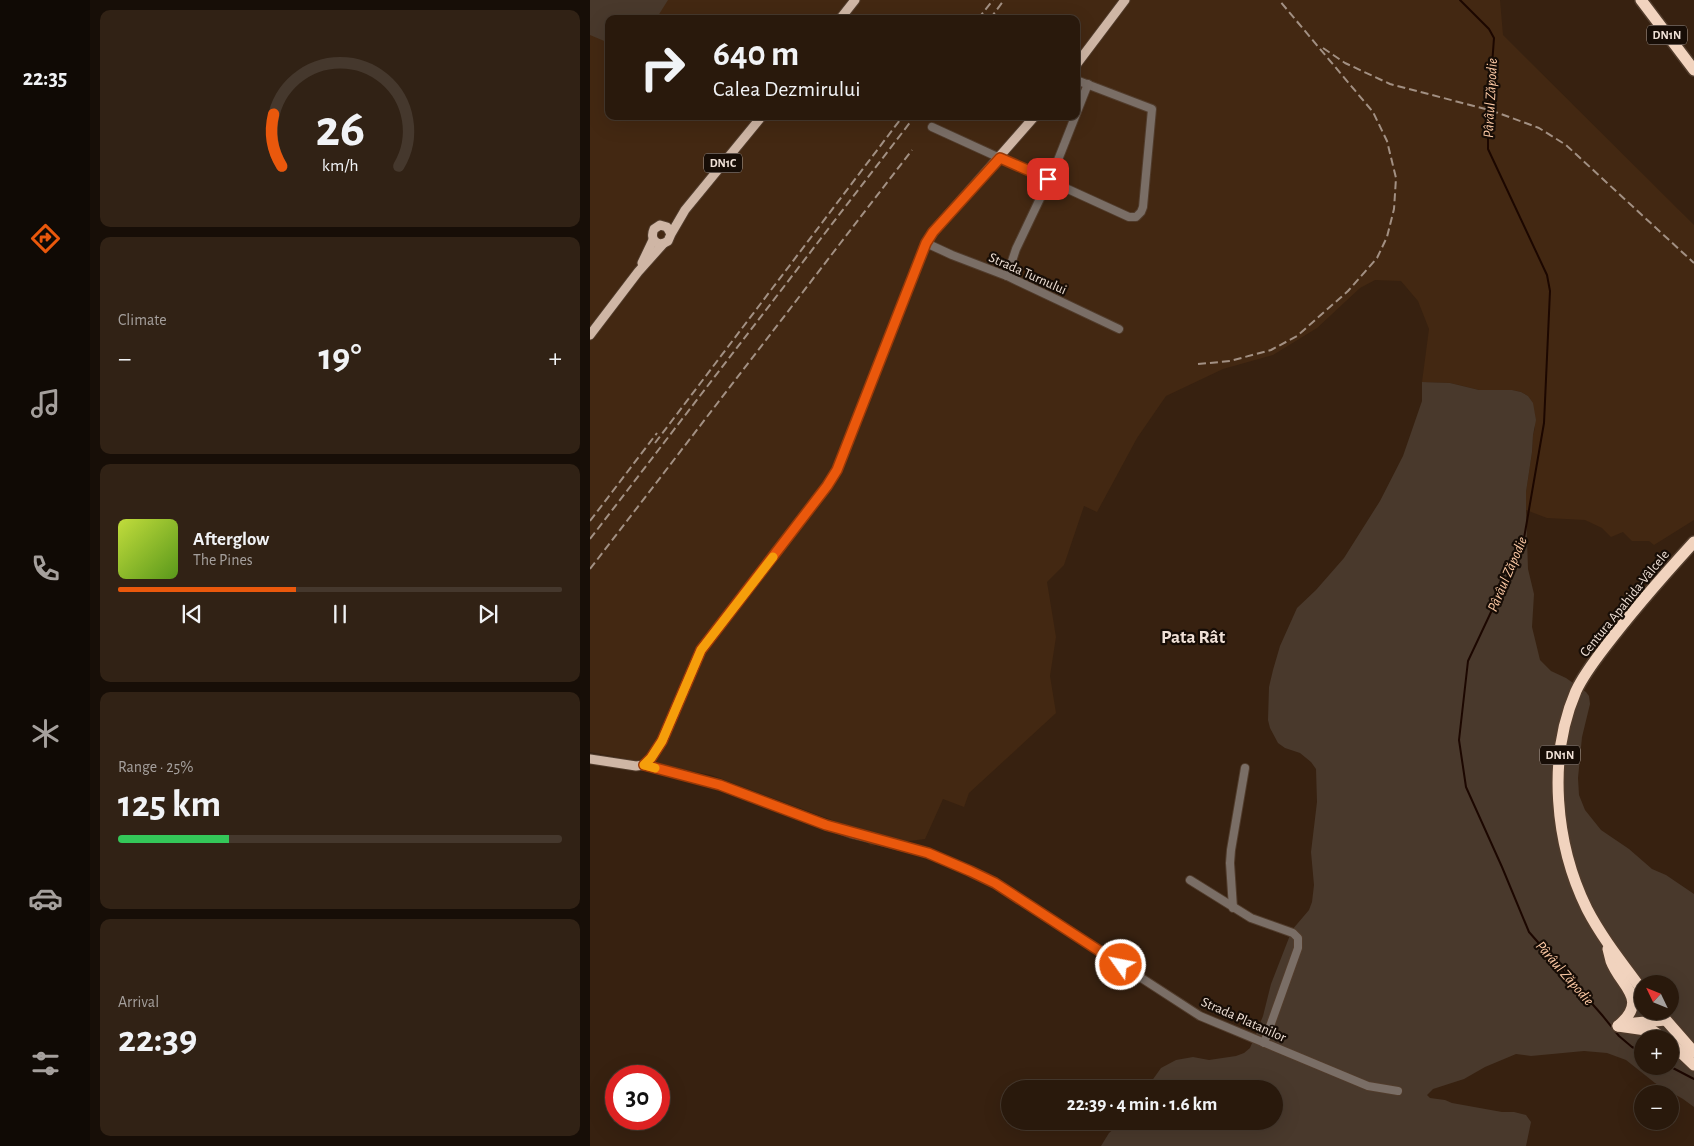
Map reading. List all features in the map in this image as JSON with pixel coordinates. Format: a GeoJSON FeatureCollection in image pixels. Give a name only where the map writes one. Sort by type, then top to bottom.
{"type":"FeatureCollection","features":[{"type":"Feature","properties":{"kind":"highway","name":"DN1N"},"geometry":{"type":"LineString","coordinates":[[1641,0],[1694,70]]}},
{"type":"Feature","properties":{"kind":"highway","name":"Centura Apahida-Vâlcele"},"geometry":{"type":"LineString","coordinates":[[1634,979],[1606,942],[1586,907],[1568,859],[1560,824],[1558,783],[1562,734],[1576,690],[1597,657],[1652,589],[1694,542]]}},
{"type":"Feature","properties":{"kind":"highway","name":"DN1N"},"geometry":{"type":"LineString","coordinates":[[1606,942],[1611,962],[1633,998],[1631,1012],[1618,1026]]}},
{"type":"Feature","properties":{"kind":"highway"},"geometry":{"type":"LineString","coordinates":[[1618,1026],[1641,1020]]}},
{"type":"Feature","properties":{"kind":"highway"},"geometry":{"type":"LineString","coordinates":[[1666,1020],[1694,1052]]}},
{"type":"Feature","properties":{"kind":"highway"},"geometry":{"type":"LineString","coordinates":[[1618,1026],[1646,1030]]}},
{"type":"Feature","properties":{"kind":"highway"},"geometry":{"type":"LineString","coordinates":[[1679,1051],[1694,1065]]}},
{"type":"Feature","properties":{"kind":"main road"},"geometry":{"type":"LineString","coordinates":[[843,15],[855,0]]}},
{"type":"Feature","properties":{"kind":"main road"},"geometry":{"type":"LineString","coordinates":[[1080,60],[1125,0]]}},
{"type":"Feature","properties":{"kind":"main road","name":"DN1C"},"geometry":{"type":"LineString","coordinates":[[590,335],[638,272],[662,244],[668,241],[685,210],[759,120]]}},
{"type":"Feature","properties":{"kind":"main road"},"geometry":{"type":"LineString","coordinates":[[644,765],[662,741],[701,650],[827,486],[837,470],[926,243],[933,232],[1032,120]]}},
{"type":"Feature","properties":{"kind":"main road","name":"DN1C"},"geometry":{"type":"LineString","coordinates":[[638,272],[653,240],[654,229],[660,225],[664,226],[685,210]]}},
{"type":"Feature","properties":{"kind":"main road"},"geometry":{"type":"LineString","coordinates":[[664,226],[667,227],[671,234]]}},
{"type":"Feature","properties":{"kind":"main road"},"geometry":{"type":"LineString","coordinates":[[653,240],[662,244]]}},
{"type":"Feature","properties":{"kind":"main road","name":"Strada Platanilor"},"geometry":{"type":"LineString","coordinates":[[590,759],[636,766],[644,765]]}},
{"type":"Feature","properties":{"kind":"street"},"geometry":{"type":"LineString","coordinates":[[932,127],[1129,217],[1136,217],[1142,212],[1143,207],[1152,109],[1080,81]]}},
{"type":"Feature","properties":{"kind":"street"},"geometry":{"type":"LineString","coordinates":[[1080,105],[1088,84]]}},
{"type":"Feature","properties":{"kind":"street"},"geometry":{"type":"LineString","coordinates":[[1007,276],[1016,249],[1060,156],[1074,120]]}},
{"type":"Feature","properties":{"kind":"street","name":"Strada Turnului"},"geometry":{"type":"LineString","coordinates":[[926,243],[1007,276],[1119,329]]}},
{"type":"Feature","properties":{"kind":"street","name":"Strada Platanilor"},"geometry":{"type":"LineString","coordinates":[[644,765],[720,785],[826,825],[928,853],[970,871],[995,883],[1200,1016],[1368,1086],[1398,1091]]}},
{"type":"Feature","properties":{"kind":"street"},"geometry":{"type":"LineString","coordinates":[[1233,908],[1231,850],[1245,768]]}},
{"type":"Feature","properties":{"kind":"street"},"geometry":{"type":"LineString","coordinates":[[1190,880],[1233,908],[1259,922],[1293,933],[1300,941],[1264,1043]]}},
{"type":"Feature","properties":{"kind":"shaded area"},"geometry":{"type":"Polygon","coordinates":[[[590,0],[1500,0],[1503,35],[1694,225],[1694,520],[1654,545],[1649,541],[1632,541],[1623,532],[1611,537],[1602,528],[1585,520],[1547,518],[1526,510],[1526,492],[1535,428],[1528,396],[1512,390],[1479,390],[1450,383],[1422,382],[1429,329],[1418,301],[1401,281],[1375,280],[1360,288],[1317,328],[1273,355],[1223,369],[1166,396],[1137,438],[1097,512],[1084,506],[1064,565],[1047,582],[1056,637],[1050,676],[1056,713],[969,793],[964,807],[943,799],[925,839],[871,846],[845,825],[711,775],[590,752],[590,0]]]}},
{"type":"Feature","properties":{"kind":"shaded area"},"geometry":{"type":"Polygon","coordinates":[[[590,0],[668,0],[659,15],[605,15],[605,41],[590,35],[590,0]]]}},
{"type":"Feature","properties":{"kind":"shaded area"},"geometry":{"type":"Polygon","coordinates":[[[1422,382],[1450,383],[1479,390],[1512,390],[1528,396],[1533,403],[1536,420],[1526,492],[1528,569],[1534,594],[1532,627],[1540,660],[1551,671],[1566,678],[1589,696],[1590,704],[1582,737],[1578,778],[1579,795],[1585,810],[1601,830],[1629,849],[1652,869],[1666,875],[1694,894],[1694,1107],[1679,1097],[1679,1085],[1658,1085],[1645,1075],[1679,1075],[1679,1030],[1634,1030],[1634,1066],[1626,1060],[1607,1053],[1584,1051],[1531,1056],[1516,1054],[1485,1067],[1464,1079],[1433,1089],[1427,1095],[1430,1098],[1452,1103],[1526,1115],[1531,1122],[1526,1146],[1101,1146],[1112,1130],[1283,1130],[1283,1080],[1152,1080],[1161,1068],[1176,1060],[1193,1057],[1209,1060],[1236,1056],[1250,1048],[1263,1016],[1271,984],[1292,930],[1309,910],[1314,885],[1311,852],[1317,802],[1316,769],[1300,753],[1285,748],[1278,743],[1268,720],[1269,687],[1280,646],[1297,608],[1316,590],[1344,558],[1380,501],[1403,456],[1422,401],[1422,382]]]}},
{"type":"Feature","properties":{"kind":"waterway","name":"Pârâul Zăpodie"},"geometry":{"type":"LineString","coordinates":[[1460,0],[1489,29],[1494,38],[1488,120],[1488,149],[1547,275],[1550,291],[1544,423],[1523,544],[1468,661],[1459,740],[1466,787],[1529,932],[1619,1036],[1634,1048]]}},
{"type":"Feature","properties":{"kind":"waterway","name":"Pârâul Zăpodie"},"geometry":{"type":"LineString","coordinates":[[1679,1071],[1694,1079]]}},
{"type":"Feature","properties":{"kind":"railway"},"geometry":{"type":"LineString","coordinates":[[981,15],[993,0]]}},
{"type":"Feature","properties":{"kind":"railway"},"geometry":{"type":"LineString","coordinates":[[993,15],[1004,0]]}},
{"type":"Feature","properties":{"kind":"railway"},"geometry":{"type":"LineString","coordinates":[[1198,364],[1230,361],[1271,350],[1297,336],[1348,291],[1377,258],[1387,237],[1394,209],[1396,178],[1387,141],[1373,112],[1279,0]]}},
{"type":"Feature","properties":{"kind":"railway"},"geometry":{"type":"LineString","coordinates":[[1323,48],[1345,63],[1390,84],[1493,111],[1539,128],[1566,145],[1694,263]]}},
{"type":"Feature","properties":{"kind":"railway"},"geometry":{"type":"LineString","coordinates":[[655,443],[900,120]]}},
{"type":"Feature","properties":{"kind":"railway"},"geometry":{"type":"LineString","coordinates":[[590,539],[912,120]]}},
{"type":"Feature","properties":{"kind":"railway"},"geometry":{"type":"LineString","coordinates":[[590,569],[912,150]]}},
{"type":"Feature","properties":{"kind":"railway"},"geometry":{"type":"LineString","coordinates":[[590,521],[657,433]]}},
{"type":"Feature","properties":{"kind":"slow traffic"},"geometry":{"type":"LineString","coordinates":[[655,768],[644,765],[662,741],[701,650],[773,557]]}},
{"type":"Feature","properties":{"kind":"district","name":"Pata Rât"},"geometry":{"type":"Point","coordinates":[1193,636]}},
{"type":"Feature","properties":{"kind":"route"},"geometry":{"type":"LineString","coordinates":[[1048,179],[1000,158],[933,232],[924,246],[917,263],[901,309],[837,470],[827,486],[701,650],[662,741],[644,765],[720,785],[852,834],[928,853],[995,883],[1121,965]]}}]}
